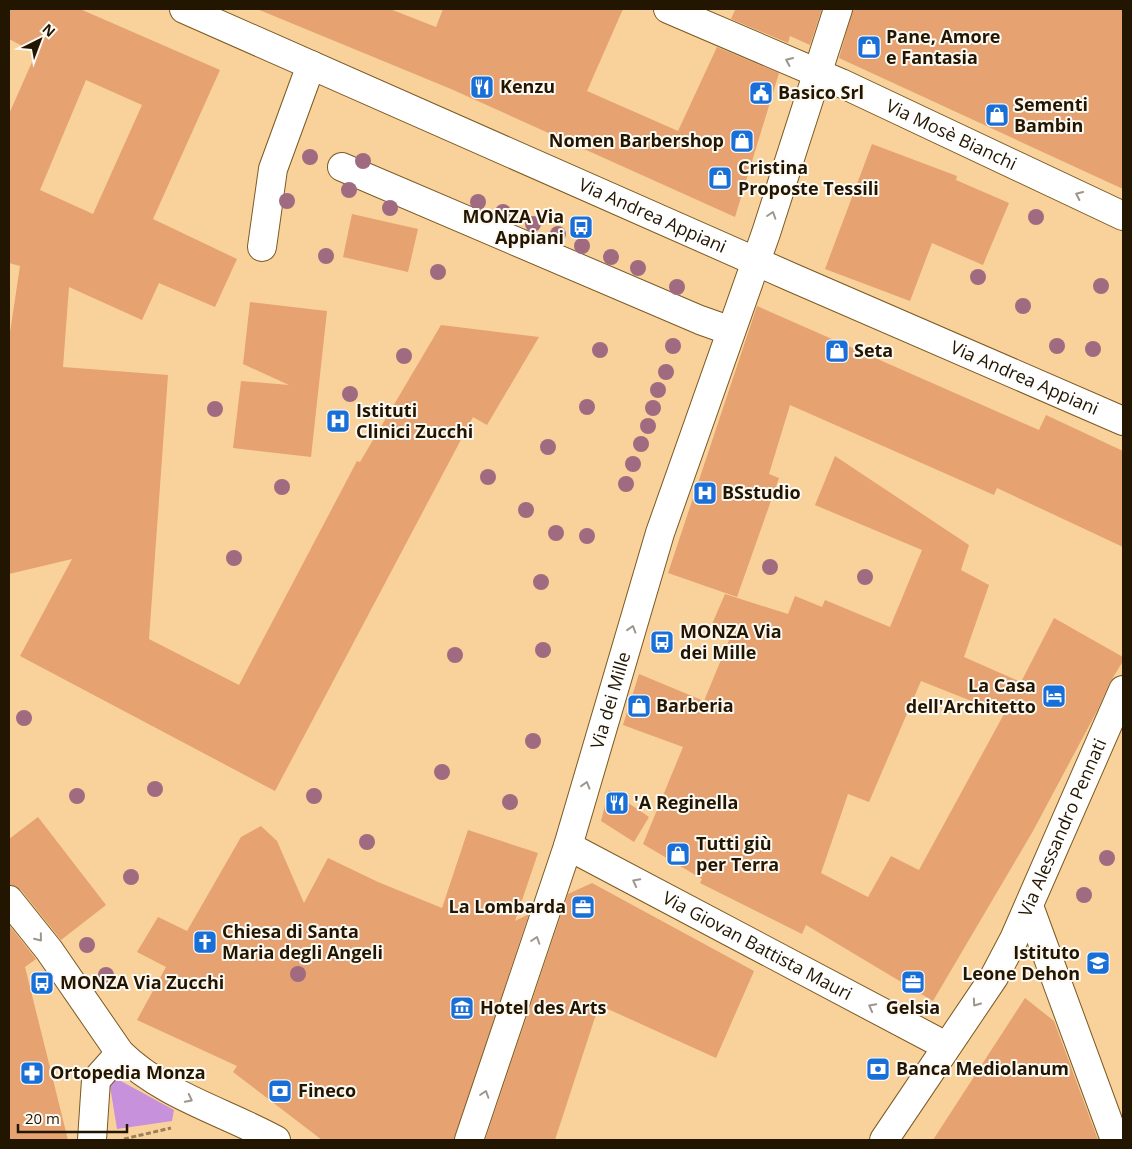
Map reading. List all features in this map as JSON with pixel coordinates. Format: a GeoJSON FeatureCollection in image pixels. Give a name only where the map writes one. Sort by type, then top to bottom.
{"type":"FeatureCollection","features":[{"type":"Feature","properties":{"kind":"street","name":"Via Andrea Appiani"},"geometry":{"type":"LineString","coordinates":[[184,9],[1123,421]]}},
{"type":"Feature","properties":{"kind":"street","name":"Via Mosè Bianchi"},"geometry":{"type":"LineString","coordinates":[[668,9],[818,74],[1123,216]]}},
{"type":"Feature","properties":{"kind":"street","name":"Via dei Mille"},"geometry":{"type":"LineString","coordinates":[[470,1140],[568,846],[660,533],[756,261],[838,9]]}},
{"type":"Feature","properties":{"kind":"street"},"geometry":{"type":"LineString","coordinates":[[262,247],[273,169],[312,65]]}},
{"type":"Feature","properties":{"kind":"street"},"geometry":{"type":"LineString","coordinates":[[342,167],[731,332]]}},
{"type":"Feature","properties":{"kind":"street","name":"Via Alessandro Pennati"},"geometry":{"type":"LineString","coordinates":[[884,1140],[994,976],[1029,906],[1123,690]]}},
{"type":"Feature","properties":{"kind":"street","name":"Via Giovan Battista Mauri"},"geometry":{"type":"LineString","coordinates":[[568,846],[946,1046]]}},
{"type":"Feature","properties":{"kind":"street"},"geometry":{"type":"LineString","coordinates":[[9,900],[49,950],[120,1053],[145,1076],[276,1140]]}},
{"type":"Feature","properties":{"kind":"street"},"geometry":{"type":"LineString","coordinates":[[1029,906],[1115,1140]]}},
{"type":"Feature","properties":{"kind":"street"},"geometry":{"type":"LineString","coordinates":[[92,1140],[96,1080],[120,1053]]}},
{"type":"Feature","properties":{"kind":"path"},"geometry":{"type":"LineString","coordinates":[[119,1140],[187,1124],[203,1106]]}},
{"type":"Feature","properties":{"kind":"shaded area"},"geometry":{"type":"Polygon","coordinates":[[[108,1074],[174,1110],[172,1121],[117,1129],[108,1074]]]}},
{"type":"Feature","properties":{"kind":"building"},"geometry":{"type":"Polygon","coordinates":[[[9,9],[80,9],[220,70],[153,219],[237,259],[215,307],[159,283],[142,320],[69,287],[63,367],[168,375],[149,639],[239,685],[357,461],[360,462],[441,325],[539,337],[487,425],[473,417],[275,791],[20,656],[72,559],[9,574],[9,339],[20,266],[9,263],[9,114],[36,53],[9,39],[9,9]],[[86,80],[40,190],[93,214],[142,105],[86,80]]]}},
{"type":"Feature","properties":{"kind":"building"},"geometry":{"type":"Polygon","coordinates":[[[257,9],[390,9],[436,27],[443,9],[623,9],[587,91],[678,131],[717,47],[779,73],[735,217],[451,89],[257,9]]]}},
{"type":"Feature","properties":{"kind":"building"},"geometry":{"type":"Polygon","coordinates":[[[732,9],[822,9],[810,45],[790,36],[788,43],[731,19],[735,10],[732,9]]]}},
{"type":"Feature","properties":{"kind":"building"},"geometry":{"type":"Polygon","coordinates":[[[853,9],[1123,9],[1123,189],[839,58],[853,9]]]}},
{"type":"Feature","properties":{"kind":"building"},"geometry":{"type":"Polygon","coordinates":[[[872,144],[957,176],[956,180],[1009,203],[983,265],[932,243],[910,301],[825,269],[872,144]]]}},
{"type":"Feature","properties":{"kind":"building"},"geometry":{"type":"Polygon","coordinates":[[[352,214],[418,229],[408,272],[343,257],[352,214]]]}},
{"type":"Feature","properties":{"kind":"building"},"geometry":{"type":"Polygon","coordinates":[[[250,302],[327,311],[311,457],[233,448],[241,381],[289,385],[243,364],[250,302]]]}},
{"type":"Feature","properties":{"kind":"building"},"geometry":{"type":"Polygon","coordinates":[[[757,306],[1039,430],[1046,415],[1123,451],[1123,547],[997,488],[994,495],[790,405],[769,474],[779,478],[737,597],[668,573],[757,306]]]}},
{"type":"Feature","properties":{"kind":"building"},"geometry":{"type":"Polygon","coordinates":[[[835,456],[969,545],[961,570],[989,585],[964,657],[1021,682],[1054,618],[1123,657],[1123,661],[1109,684],[1097,711],[1033,831],[933,1001],[806,925],[802,934],[700,883],[702,879],[643,844],[683,747],[623,725],[639,674],[704,701],[732,633],[712,624],[725,594],[788,614],[795,596],[822,607],[825,600],[890,627],[922,550],[815,505],[835,456]],[[921,681],[869,802],[848,794],[821,873],[868,897],[891,856],[919,870],[1004,714],[921,681]]]}},
{"type":"Feature","properties":{"kind":"building","name":"'A Reginella"},"geometry":{"type":"Polygon","coordinates":[[[609,790],[649,817],[634,842],[601,821],[609,790]]]}},
{"type":"Feature","properties":{"kind":"building"},"geometry":{"type":"Polygon","coordinates":[[[38,817],[106,905],[61,940],[21,890],[9,885],[9,839],[38,817]]]}},
{"type":"Feature","properties":{"kind":"building"},"geometry":{"type":"Polygon","coordinates":[[[261,826],[277,841],[304,903],[328,858],[378,882],[442,908],[468,830],[538,853],[515,921],[529,914],[454,1140],[322,1140],[233,1072],[237,1066],[137,1020],[166,967],[137,952],[158,917],[187,931],[241,837],[261,826]]]}},
{"type":"Feature","properties":{"kind":"building"},"geometry":{"type":"Polygon","coordinates":[[[592,883],[754,971],[716,1058],[599,1005],[555,1140],[485,1140],[568,894],[592,883]]]}},
{"type":"Feature","properties":{"kind":"building"},"geometry":{"type":"Polygon","coordinates":[[[9,925],[36,959],[25,967],[68,1140],[9,1140],[9,925]]]}},
{"type":"Feature","properties":{"kind":"building"},"geometry":{"type":"Polygon","coordinates":[[[1025,998],[1054,1021],[1098,1140],[933,1140],[1025,998]]]}},
{"type":"Feature","properties":{"kind":"place","name":"Pane, Amore e Fantasia"},"geometry":{"type":"Point","coordinates":[869,47]}},
{"type":"Feature","properties":{"kind":"place","name":"Kenzu"},"geometry":{"type":"Point","coordinates":[482,87]}},
{"type":"Feature","properties":{"kind":"place","name":"Basico Srl"},"geometry":{"type":"Point","coordinates":[761,93]}},
{"type":"Feature","properties":{"kind":"place","name":"Sementi Bambin"},"geometry":{"type":"Point","coordinates":[997,115]}},
{"type":"Feature","properties":{"kind":"place","name":"Nomen Barbershop"},"geometry":{"type":"Point","coordinates":[742,141]}},
{"type":"Feature","properties":{"kind":"place","name":"Cristina Proposte Tessili"},"geometry":{"type":"Point","coordinates":[720,178]}},
{"type":"Feature","properties":{"kind":"place","name":"MONZA Via Appiani"},"geometry":{"type":"Point","coordinates":[581,227]}},
{"type":"Feature","properties":{"kind":"place","name":"Seta"},"geometry":{"type":"Point","coordinates":[837,351]}},
{"type":"Feature","properties":{"kind":"place","name":"Istituti Clinici Zucchi"},"geometry":{"type":"Point","coordinates":[338,421]}},
{"type":"Feature","properties":{"kind":"place","name":"BSstudio"},"geometry":{"type":"Point","coordinates":[705,493]}},
{"type":"Feature","properties":{"kind":"place","name":"MONZA Via dei Mille"},"geometry":{"type":"Point","coordinates":[662,642]}},
{"type":"Feature","properties":{"kind":"place","name":"La Casa dell'Architetto"},"geometry":{"type":"Point","coordinates":[1054,696]}},
{"type":"Feature","properties":{"kind":"place","name":"Barberia"},"geometry":{"type":"Point","coordinates":[639,706]}},
{"type":"Feature","properties":{"kind":"place","name":"'A Reginella"},"geometry":{"type":"Point","coordinates":[617,803]}},
{"type":"Feature","properties":{"kind":"place","name":"Tutti giù per Terra"},"geometry":{"type":"Point","coordinates":[678,854]}},
{"type":"Feature","properties":{"kind":"place","name":"La Lombarda"},"geometry":{"type":"Point","coordinates":[583,907]}},
{"type":"Feature","properties":{"kind":"place","name":"Chiesa di Santa Maria degli Angeli"},"geometry":{"type":"Point","coordinates":[205,942]}},
{"type":"Feature","properties":{"kind":"place","name":"Istituto Leone Dehon"},"geometry":{"type":"Point","coordinates":[1098,963]}},
{"type":"Feature","properties":{"kind":"place","name":"Gelsia"},"geometry":{"type":"Point","coordinates":[913,982]}},
{"type":"Feature","properties":{"kind":"place","name":"MONZA Via Zucchi"},"geometry":{"type":"Point","coordinates":[42,983]}},
{"type":"Feature","properties":{"kind":"place","name":"Hotel des Arts"},"geometry":{"type":"Point","coordinates":[462,1008]}},
{"type":"Feature","properties":{"kind":"place","name":"Banca Mediolanum"},"geometry":{"type":"Point","coordinates":[878,1069]}},
{"type":"Feature","properties":{"kind":"place","name":"Ortopedia Monza"},"geometry":{"type":"Point","coordinates":[32,1073]}},
{"type":"Feature","properties":{"kind":"place","name":"Fineco"},"geometry":{"type":"Point","coordinates":[280,1091]}}]}
